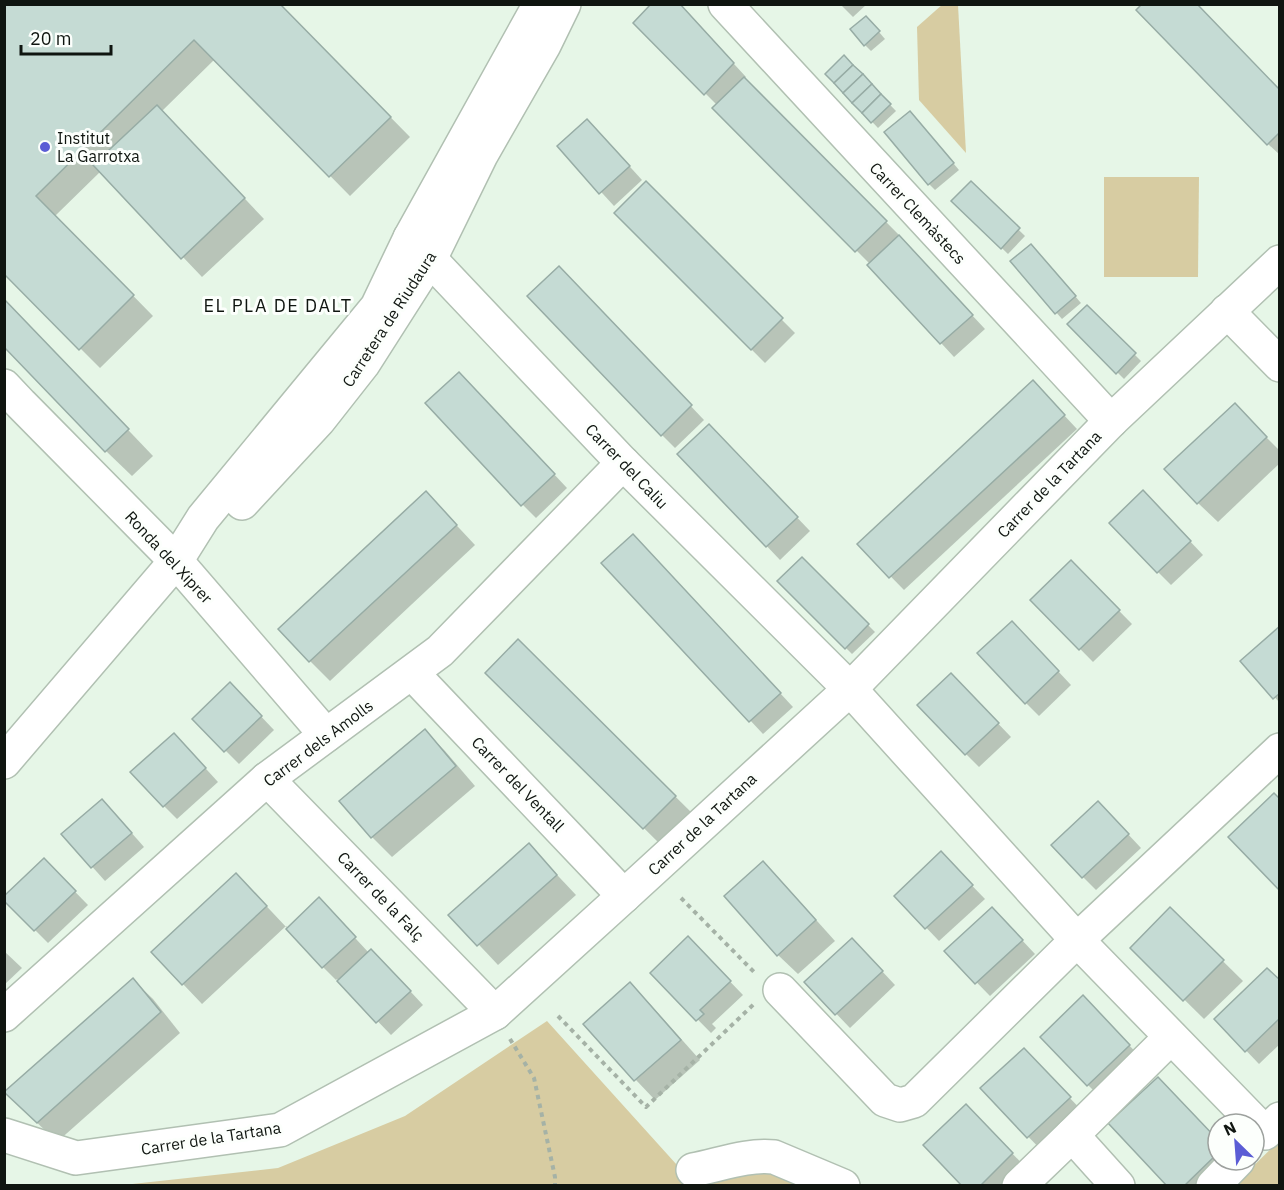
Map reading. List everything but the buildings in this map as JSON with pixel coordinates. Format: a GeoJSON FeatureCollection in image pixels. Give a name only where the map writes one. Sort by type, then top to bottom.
{"type":"FeatureCollection","features":[{"type":"Feature","properties":{"kind":"street","name":"Carretera de Riudaura"},"geometry":{"type":"LineString","coordinates":[[540,4],[540,49]]}},
{"type":"Feature","properties":{"kind":"street","name":"Carretera de Riudaura"},"geometry":{"type":"LineString","coordinates":[[4,762],[176,561],[192,552],[219,528],[319,420],[363,364],[420,249],[540,49],[564,4]]}},
{"type":"Feature","properties":{"kind":"street","name":"Carrer Clemàstecs"},"geometry":{"type":"LineString","coordinates":[[724,4],[1111,421]]}},
{"type":"Feature","properties":{"kind":"street","name":"Carrer del Caliu"},"geometry":{"type":"LineString","coordinates":[[420,249],[623,463],[849,689],[1077,940],[1246,1112]]}},
{"type":"Feature","properties":{"kind":"street","name":"Carrer de la Tartana"},"geometry":{"type":"LineString","coordinates":[[4,1135],[75,1158],[280,1130],[495,1013],[849,689],[1111,421],[1280,262]]}},
{"type":"Feature","properties":{"kind":"street"},"geometry":{"type":"LineString","coordinates":[[1227,311],[1280,365]]}},
{"type":"Feature","properties":{"kind":"street","name":"Ronda del Xiprer"},"geometry":{"type":"LineString","coordinates":[[10,404],[176,561],[326,735]]}},
{"type":"Feature","properties":{"kind":"street","name":"Carrer dels Amolls"},"geometry":{"type":"LineString","coordinates":[[4,1015],[267,779],[440,651],[623,463]]}},
{"type":"Feature","properties":{"kind":"street","name":"Carrer del Ventall"},"geometry":{"type":"LineString","coordinates":[[412,672],[624,896]]}},
{"type":"Feature","properties":{"kind":"street"},"geometry":{"type":"LineString","coordinates":[[768,989],[885,1100],[900,1105],[914,1101],[1077,940],[1279,752]]}},
{"type":"Feature","properties":{"kind":"street","name":"Carrer de la Falç"},"geometry":{"type":"LineString","coordinates":[[267,779],[495,1013]]}},
{"type":"Feature","properties":{"kind":"street"},"geometry":{"type":"LineString","coordinates":[[1019,1185],[1072,1136],[1171,1037]]}},
{"type":"Feature","properties":{"kind":"street"},"geometry":{"type":"LineString","coordinates":[[1072,1136],[1118,1185]]}},
{"type":"Feature","properties":{"kind":"street"},"geometry":{"type":"LineString","coordinates":[[693,1170],[765,1156],[774,1157],[843,1185]]}},
{"type":"Feature","properties":{"kind":"street"},"geometry":{"type":"LineString","coordinates":[[1213,1185],[1226,1172]]}},
{"type":"Feature","properties":{"kind":"path"},"geometry":{"type":"LineString","coordinates":[[558,1016],[646,1107],[768,989],[681,898]]}},
{"type":"Feature","properties":{"kind":"path"},"geometry":{"type":"LineString","coordinates":[[495,1013],[534,1078],[555,1185]]}},
{"type":"Feature","properties":{"kind":"shaded area"},"geometry":{"type":"Polygon","coordinates":[[[943,4],[958,5],[966,153],[919,100],[917,27],[943,4]]]}},
{"type":"Feature","properties":{"kind":"shaded area"},"geometry":{"type":"Polygon","coordinates":[[[1104,177],[1199,177],[1198,277],[1104,277],[1104,177]]]}},
{"type":"Feature","properties":{"kind":"shaded area"},"geometry":{"type":"Polygon","coordinates":[[[547,1021],[686,1175],[788,1159],[854,1186],[114,1186],[278,1168],[405,1116],[547,1021]]]}},
{"type":"Feature","properties":{"kind":"shaded area"},"geometry":{"type":"Polygon","coordinates":[[[1279,1141],[1279,1185],[1234,1185],[1247,1172],[1266,1172],[1266,1154],[1279,1141]]]}},
{"type":"Feature","properties":{"kind":"place","name":"Institut La Garrotxa"},"geometry":{"type":"Point","coordinates":[45,147]}},
{"type":"Feature","properties":{"kind":"district","name":"EL PLA DE DALT"},"geometry":{"type":"Point","coordinates":[278,305]}}]}
